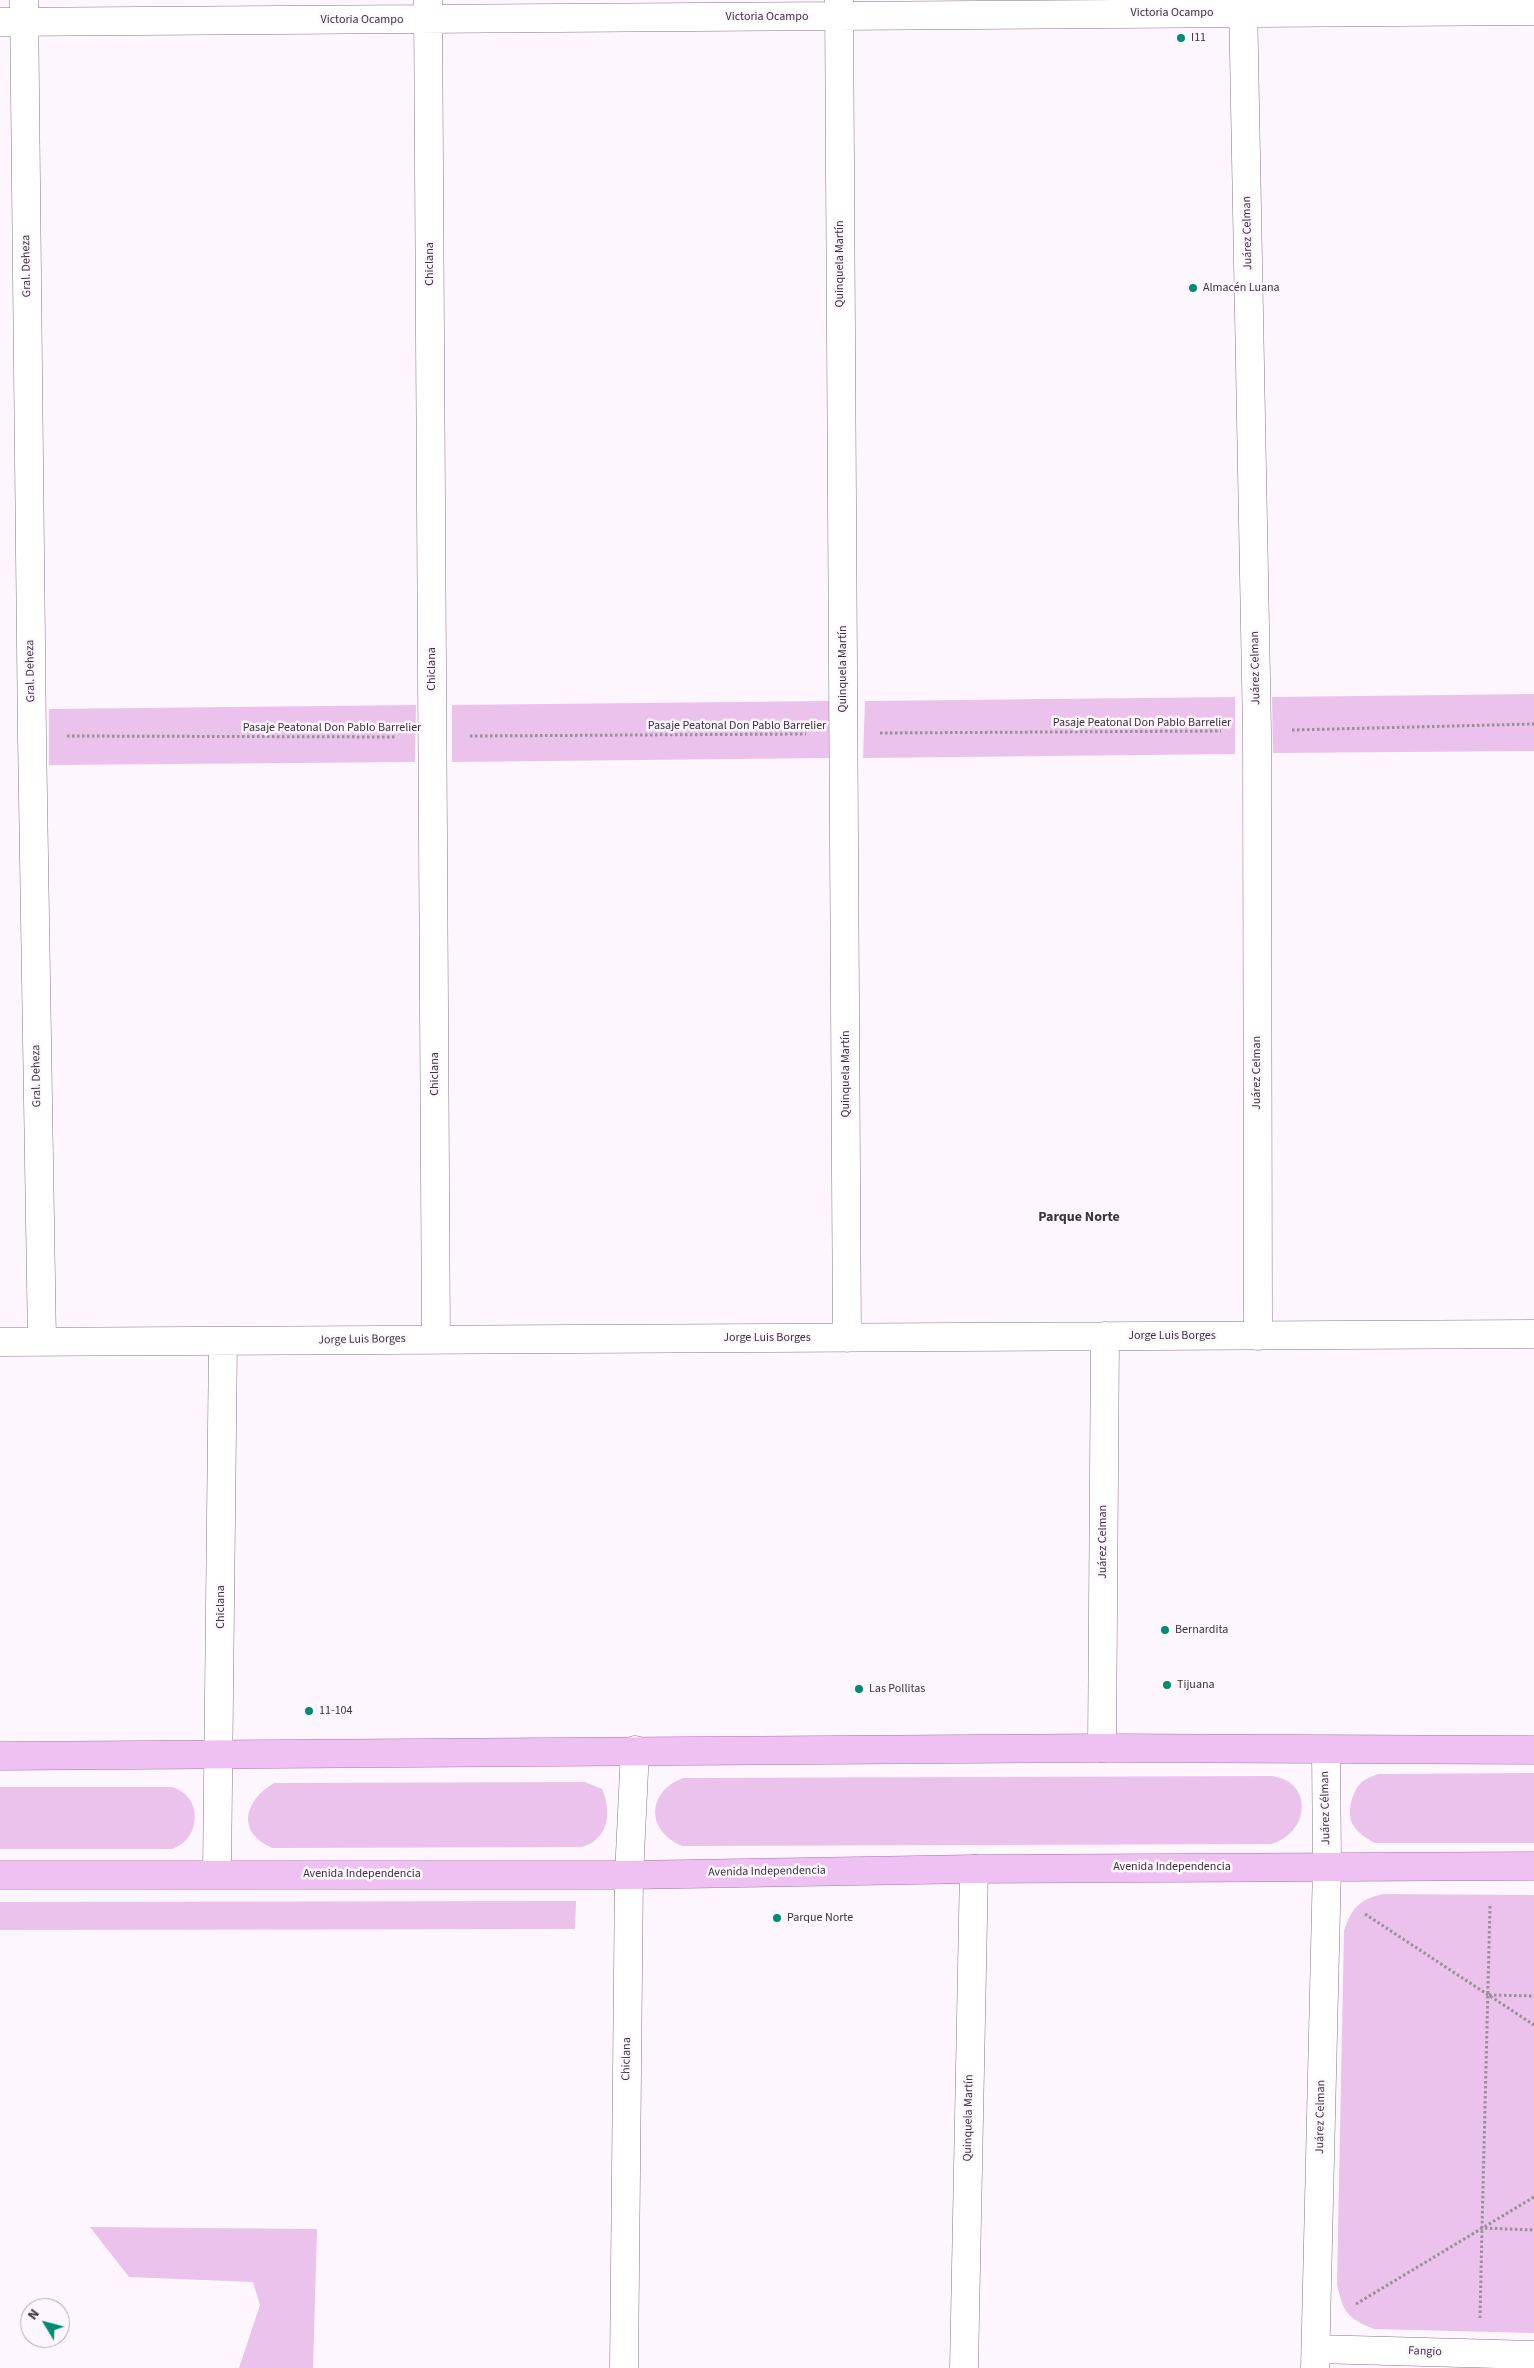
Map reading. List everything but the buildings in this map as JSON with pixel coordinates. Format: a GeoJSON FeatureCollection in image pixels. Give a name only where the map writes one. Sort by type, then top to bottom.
{"type":"FeatureCollection","features":[{"type":"Feature","properties":{"kind":"main road"},"geometry":{"type":"LineString","coordinates":[[0,1756],[1102,1748],[1534,1750]]}},
{"type":"Feature","properties":{"kind":"main road","name":"Avenida Independencia"},"geometry":{"type":"LineString","coordinates":[[0,1875],[217,1873],[629,1874],[974,1869],[1534,1866]]}},
{"type":"Feature","properties":{"kind":"street","name":"Victoria Ocampo"},"geometry":{"type":"LineString","coordinates":[[16,15],[428,10],[1244,6],[1534,11]]}},
{"type":"Feature","properties":{"kind":"street","name":"Juárez Celman"},"geometry":{"type":"LineString","coordinates":[[1244,6],[1257,731],[1258,1336]]}},
{"type":"Feature","properties":{"kind":"street","name":"Quinquela Martín"},"geometry":{"type":"LineString","coordinates":[[839,8],[847,1338]]}},
{"type":"Feature","properties":{"kind":"street","name":"Chiclana"},"geometry":{"type":"LineString","coordinates":[[428,10],[436,1339]]}},
{"type":"Feature","properties":{"kind":"street","name":"Gral. Deheza"},"geometry":{"type":"LineString","coordinates":[[16,15],[32,736],[42,1342]]}},
{"type":"Feature","properties":{"kind":"street","name":"Jorge Luis Borges"},"geometry":{"type":"LineString","coordinates":[[0,1342],[1534,1334]]}},
{"type":"Feature","properties":{"kind":"street","name":"Juárez Celman"},"geometry":{"type":"LineString","coordinates":[[1102,1748],[1105,1336]]}},
{"type":"Feature","properties":{"kind":"street","name":"Chiclana"},"geometry":{"type":"LineString","coordinates":[[217,1873],[220,1754],[223,1341]]}},
{"type":"Feature","properties":{"kind":"street","name":"Chiclana"},"geometry":{"type":"LineString","coordinates":[[624,2368],[629,1874],[635,1750]]}},
{"type":"Feature","properties":{"kind":"street","name":"Juárez Célman"},"geometry":{"type":"LineString","coordinates":[[1326,1750],[1327,1866]]}},
{"type":"Feature","properties":{"kind":"street","name":"Juárez Celman"},"geometry":{"type":"LineString","coordinates":[[1315,2358],[1327,1866]]}},
{"type":"Feature","properties":{"kind":"street","name":"Quinquela Martín"},"geometry":{"type":"LineString","coordinates":[[964,2368],[974,1869]]}},
{"type":"Feature","properties":{"kind":"street","name":"Fangio"},"geometry":{"type":"LineString","coordinates":[[1315,2358],[1534,2355]]}},
{"type":"Feature","properties":{"kind":"path","name":"Pasaje Peatonal Don Pablo Barrelier"},"geometry":{"type":"LineString","coordinates":[[32,736],[433,737],[1257,731],[1534,724]]}},
{"type":"Feature","properties":{"kind":"path"},"geometry":{"type":"LineString","coordinates":[[1480,2319],[1490,1906]]}},
{"type":"Feature","properties":{"kind":"path"},"geometry":{"type":"LineString","coordinates":[[1365,1914],[1534,2024]]}},
{"type":"Feature","properties":{"kind":"path"},"geometry":{"type":"LineString","coordinates":[[1488,1995],[1534,1996]]}},
{"type":"Feature","properties":{"kind":"path"},"geometry":{"type":"LineString","coordinates":[[1356,2304],[1534,2197]]}},
{"type":"Feature","properties":{"kind":"path"},"geometry":{"type":"LineString","coordinates":[[1482,2228],[1534,2230]]}},
{"type":"Feature","properties":{"kind":"shaded area"},"geometry":{"type":"Polygon","coordinates":[[[1534,694],[1534,751],[1273,753],[1272,697],[1534,694]]]}},
{"type":"Feature","properties":{"kind":"shaded area"},"geometry":{"type":"Polygon","coordinates":[[[1235,697],[1235,754],[863,758],[865,701],[1235,697]]]}},
{"type":"Feature","properties":{"kind":"shaded area"},"geometry":{"type":"Polygon","coordinates":[[[829,701],[829,758],[452,762],[452,705],[829,701]]]}},
{"type":"Feature","properties":{"kind":"shaded area"},"geometry":{"type":"Polygon","coordinates":[[[416,705],[415,762],[49,765],[49,709],[416,705]]]}},
{"type":"Feature","properties":{"kind":"shaded area"},"geometry":{"type":"Polygon","coordinates":[[[1534,1773],[1534,1843],[1375,1843],[1360,1833],[1351,1820],[1351,1802],[1356,1790],[1363,1781],[1378,1774],[1534,1773]]]}},
{"type":"Feature","properties":{"kind":"shaded area"},"geometry":{"type":"Polygon","coordinates":[[[1272,1776],[1286,1780],[1295,1788],[1301,1798],[1302,1809],[1299,1820],[1293,1830],[1284,1838],[1271,1844],[682,1846],[670,1839],[662,1831],[657,1822],[655,1812],[662,1792],[671,1784],[683,1778],[1272,1776]]]}},
{"type":"Feature","properties":{"kind":"shaded area"},"geometry":{"type":"Polygon","coordinates":[[[585,1782],[602,1789],[607,1807],[607,1815],[606,1824],[598,1838],[582,1847],[272,1848],[253,1834],[249,1825],[248,1816],[256,1798],[274,1783],[585,1782]]]}},
{"type":"Feature","properties":{"kind":"shaded area"},"geometry":{"type":"Polygon","coordinates":[[[0,1787],[172,1787],[182,1792],[189,1799],[194,1808],[195,1818],[189,1836],[182,1844],[172,1849],[0,1849],[0,1787]]]}},
{"type":"Feature","properties":{"kind":"shaded area"},"geometry":{"type":"Polygon","coordinates":[[[1383,1894],[1534,1895],[1534,2333],[1374,2329],[1352,2317],[1344,2308],[1337,2284],[1344,1931],[1350,1916],[1357,1906],[1367,1899],[1383,1894]]]}},
{"type":"Feature","properties":{"kind":"shaded area"},"geometry":{"type":"Polygon","coordinates":[[[576,1901],[575,1929],[0,1930],[0,1902],[576,1901]]]}},
{"type":"Feature","properties":{"kind":"shaded area"},"geometry":{"type":"Polygon","coordinates":[[[90,2227],[317,2229],[313,2368],[239,2368],[260,2305],[253,2282],[129,2277],[90,2227]]]}},
{"type":"Feature","properties":{"kind":"place","name":"I11"},"geometry":{"type":"Point","coordinates":[1181,38]}},
{"type":"Feature","properties":{"kind":"place","name":"Almacén Luana"},"geometry":{"type":"Point","coordinates":[1193,288]}},
{"type":"Feature","properties":{"kind":"place","name":"Bernardita"},"geometry":{"type":"Point","coordinates":[1165,1630]}},
{"type":"Feature","properties":{"kind":"place","name":"Tijuana"},"geometry":{"type":"Point","coordinates":[1167,1685]}},
{"type":"Feature","properties":{"kind":"place","name":"Las Pollitas"},"geometry":{"type":"Point","coordinates":[859,1689]}},
{"type":"Feature","properties":{"kind":"place","name":"11-104"},"geometry":{"type":"Point","coordinates":[309,1711]}},
{"type":"Feature","properties":{"kind":"place","name":"Parque Norte"},"geometry":{"type":"Point","coordinates":[777,1918]}},
{"type":"Feature","properties":{"kind":"district","name":"Parque Norte"},"geometry":{"type":"Point","coordinates":[1079,1218]}}]}
